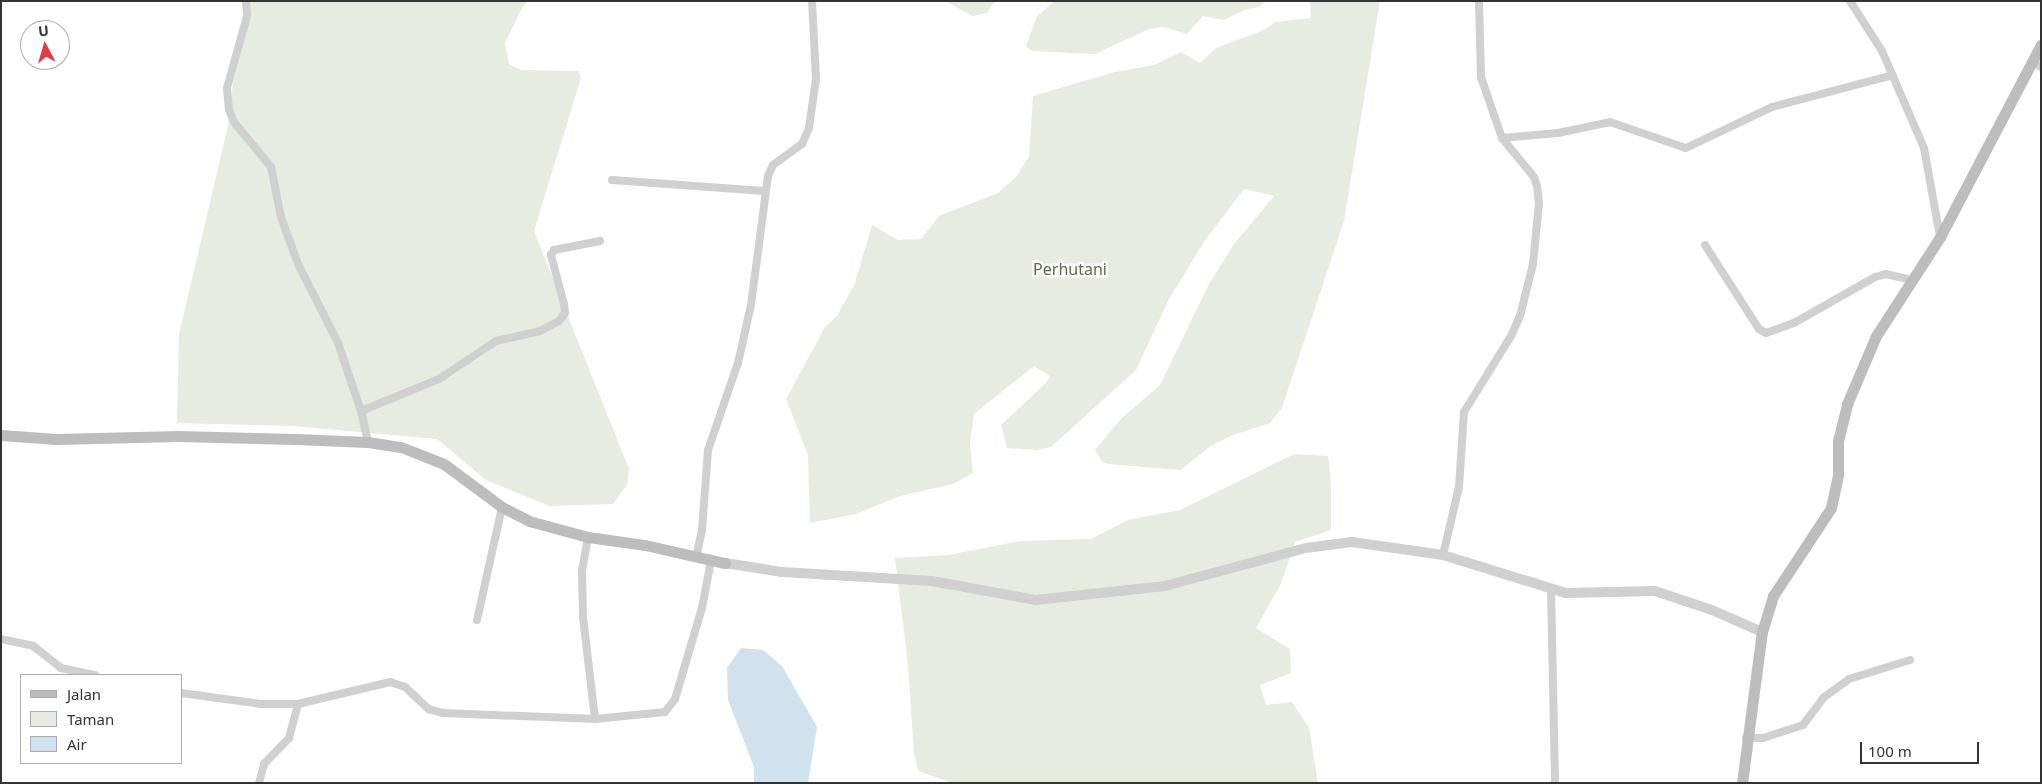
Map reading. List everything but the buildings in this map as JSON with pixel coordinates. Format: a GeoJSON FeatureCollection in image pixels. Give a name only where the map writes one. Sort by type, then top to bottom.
{"type":"FeatureCollection","features":[{"type":"Feature","properties":{"kind":"main road"},"geometry":{"type":"LineString","coordinates":[[1742,783],[1746,738],[1762,632],[1773,596],[1831,508],[1838,475],[1838,441],[1847,404],[1876,336],[1940,238],[2036,64],[2041,45]]}},
{"type":"Feature","properties":{"kind":"main road"},"geometry":{"type":"LineString","coordinates":[[1,435],[48,438],[178,436],[368,442],[424,454],[444,464],[502,507],[529,521],[588,537],[644,545],[724,563]]}},
{"type":"Feature","properties":{"kind":"street"},"geometry":{"type":"LineString","coordinates":[[246,1],[247,16],[227,88],[230,110],[234,122],[271,168],[282,217],[298,264],[338,342],[361,411],[368,442]]}},
{"type":"Feature","properties":{"kind":"street"},"geometry":{"type":"LineString","coordinates":[[696,558],[702,530],[708,450],[738,363],[751,305],[766,191],[773,165],[802,144],[809,128],[816,79],[812,1]]}},
{"type":"Feature","properties":{"kind":"street"},"geometry":{"type":"LineString","coordinates":[[1444,555],[1459,487],[1464,412],[1511,336],[1520,316],[1533,264],[1539,203],[1534,177],[1502,138],[1481,78],[1479,1]]}},
{"type":"Feature","properties":{"kind":"street"},"geometry":{"type":"LineString","coordinates":[[1850,1],[1882,51],[1924,148],[1940,238]]}},
{"type":"Feature","properties":{"kind":"street"},"geometry":{"type":"LineString","coordinates":[[1502,138],[1558,133],[1610,122],[1686,148],[1772,107],[1893,75]]}},
{"type":"Feature","properties":{"kind":"street"},"geometry":{"type":"LineString","coordinates":[[612,180],[766,191]]}},
{"type":"Feature","properties":{"kind":"street"},"geometry":{"type":"LineString","coordinates":[[361,411],[439,379],[496,341],[540,331],[559,321],[565,313],[564,304],[551,254],[554,250],[600,241]]}},
{"type":"Feature","properties":{"kind":"street"},"geometry":{"type":"LineString","coordinates":[[1705,245],[1759,329],[1766,333],[1794,323],[1875,277],[1886,274],[1911,280]]}},
{"type":"Feature","properties":{"kind":"street"},"geometry":{"type":"LineString","coordinates":[[477,620],[502,507]]}},
{"type":"Feature","properties":{"kind":"street"},"geometry":{"type":"LineString","coordinates":[[588,537],[582,570],[582,617],[595,719]]}},
{"type":"Feature","properties":{"kind":"street"},"geometry":{"type":"LineString","coordinates":[[724,563],[782,572],[932,581],[1036,600],[1165,586],[1324,544],[1352,542],[1444,555],[1551,589],[1579,595],[1655,591],[1712,610],[1762,632]]}},
{"type":"Feature","properties":{"kind":"street"},"geometry":{"type":"LineString","coordinates":[[182,693],[261,704],[298,704],[390,682],[404,686],[429,709],[443,713],[595,719],[670,709],[702,608],[711,561]]}},
{"type":"Feature","properties":{"kind":"street"},"geometry":{"type":"LineString","coordinates":[[1551,589],[1554,783]]}},
{"type":"Feature","properties":{"kind":"street"},"geometry":{"type":"LineString","coordinates":[[1,640],[33,646],[61,668],[90,674]]}},
{"type":"Feature","properties":{"kind":"street"},"geometry":{"type":"LineString","coordinates":[[1746,738],[1770,736],[1803,725],[1823,698],[1849,679],[1910,660]]}},
{"type":"Feature","properties":{"kind":"street"},"geometry":{"type":"LineString","coordinates":[[259,783],[261,767],[289,738],[298,704]]}},
{"type":"Feature","properties":{"kind":"green space"},"geometry":{"type":"Polygon","coordinates":[[[249,1],[528,1],[522,8],[505,43],[509,64],[521,70],[578,71],[581,78],[534,231],[629,469],[627,485],[613,504],[549,506],[486,480],[437,439],[293,426],[177,423],[179,334],[228,126],[233,83],[248,24],[249,1]]]}},
{"type":"Feature","properties":{"kind":"green space"},"geometry":{"type":"Polygon","coordinates":[[[945,1],[995,1],[987,13],[973,16],[945,1]]]}},
{"type":"Feature","properties":{"kind":"green space"},"geometry":{"type":"Polygon","coordinates":[[[1055,1],[1266,1],[1259,7],[1244,10],[1224,20],[1203,16],[1187,34],[1164,27],[1149,29],[1095,54],[1032,51],[1026,46],[1037,16],[1055,1]]]}},
{"type":"Feature","properties":{"kind":"green space","name":"Perhutani"},"geometry":{"type":"Polygon","coordinates":[[[1310,1],[1380,1],[1344,221],[1282,408],[1270,423],[1233,435],[1211,446],[1180,470],[1109,464],[1102,462],[1095,450],[1121,419],[1160,385],[1209,284],[1234,244],[1274,196],[1244,189],[1204,242],[1169,299],[1136,370],[1051,447],[1037,450],[1007,448],[1001,425],[1046,383],[1050,376],[1034,366],[974,414],[970,443],[973,473],[953,484],[900,496],[856,514],[810,523],[808,455],[786,399],[825,327],[837,316],[855,283],[872,225],[898,240],[921,239],[939,216],[998,193],[1017,176],[1029,156],[1033,96],[1115,72],[1154,65],[1181,52],[1200,63],[1216,48],[1264,30],[1275,22],[1311,18],[1310,1]]]}},
{"type":"Feature","properties":{"kind":"green space"},"geometry":{"type":"Polygon","coordinates":[[[1294,454],[1328,456],[1331,484],[1331,530],[1295,542],[1281,584],[1256,628],[1290,649],[1291,673],[1260,685],[1266,705],[1292,702],[1309,728],[1318,783],[952,783],[918,771],[914,754],[908,665],[895,558],[948,555],[1021,541],[1091,539],[1128,520],[1180,510],[1294,454]]]}},
{"type":"Feature","properties":{"kind":"water"},"geometry":{"type":"Polygon","coordinates":[[[741,648],[763,650],[782,666],[817,727],[808,783],[754,783],[754,767],[728,700],[727,668],[741,648]]]}}]}
